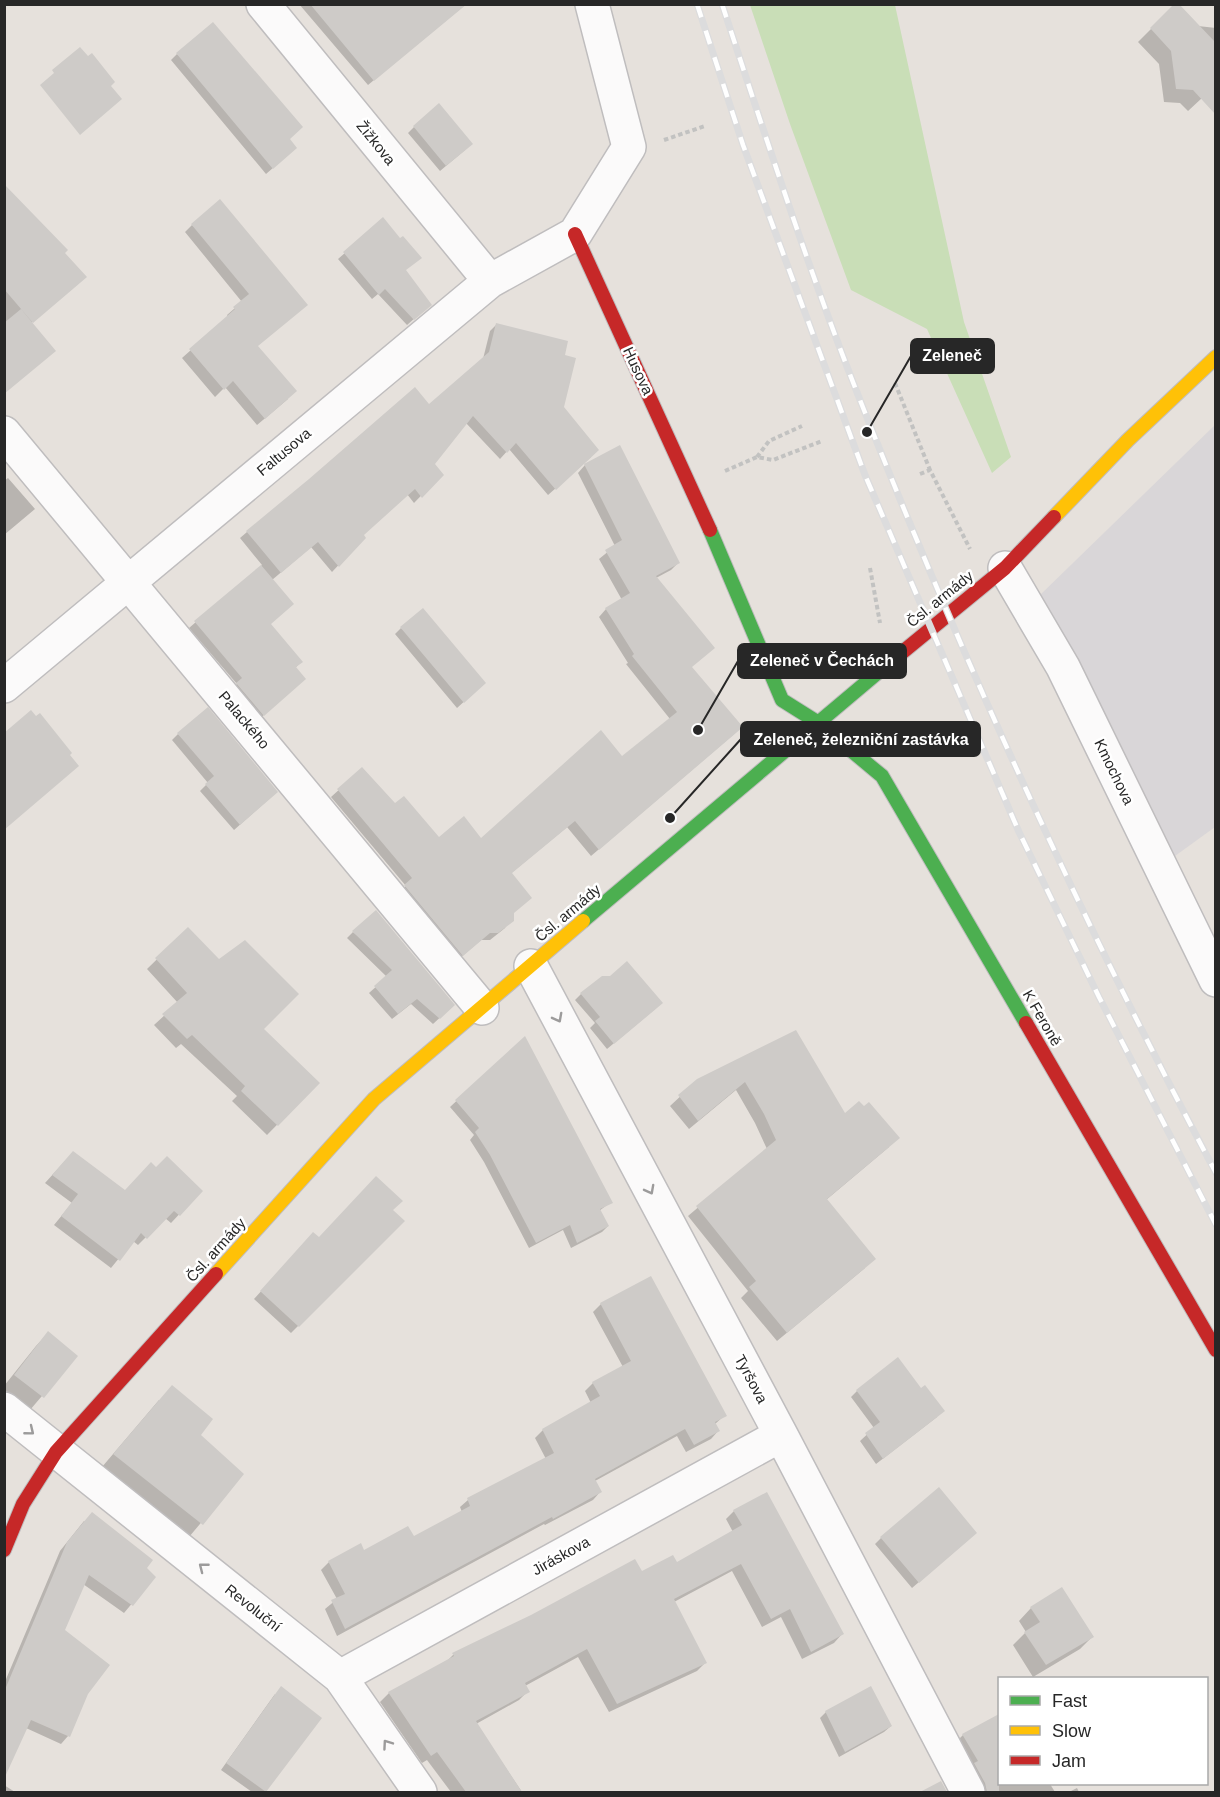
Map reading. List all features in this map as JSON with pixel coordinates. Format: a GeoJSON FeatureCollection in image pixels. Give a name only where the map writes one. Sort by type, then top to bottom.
{"type":"FeatureCollection","features":[{"type":"Feature","properties":{"kind":"street","name":"Žižkova"},"geometry":{"type":"LineString","coordinates":[[263,4],[490,281]]}},
{"type":"Feature","properties":{"kind":"street"},"geometry":{"type":"LineString","coordinates":[[574,234],[629,147],[592,4]]}},
{"type":"Feature","properties":{"kind":"street","name":"Faltusova"},"geometry":{"type":"LineString","coordinates":[[4,686],[490,281],[574,234]]}},
{"type":"Feature","properties":{"kind":"street","name":"Husova"},"geometry":{"type":"LineString","coordinates":[[574,234],[691,485],[782,700],[817,722]]}},
{"type":"Feature","properties":{"kind":"street","name":"Čsl. armády"},"geometry":{"type":"LineString","coordinates":[[4,1550],[23,1504],[56,1452],[374,1099],[817,722],[1005,568],[1128,440],[1215,357]]}},
{"type":"Feature","properties":{"kind":"street","name":"Palackého"},"geometry":{"type":"LineString","coordinates":[[4,433],[482,1008]]}},
{"type":"Feature","properties":{"kind":"street","name":"Kmochova"},"geometry":{"type":"LineString","coordinates":[[1005,568],[1064,667],[1215,980]]}},
{"type":"Feature","properties":{"kind":"street","name":"K Feroně"},"geometry":{"type":"LineString","coordinates":[[817,722],[882,776],[1215,1350]]}},
{"type":"Feature","properties":{"kind":"street","name":"Tyršova"},"geometry":{"type":"LineString","coordinates":[[531,966],[968,1792]]}},
{"type":"Feature","properties":{"kind":"street","name":"Revoluční"},"geometry":{"type":"LineString","coordinates":[[4,1409],[340,1677],[420,1792]]}},
{"type":"Feature","properties":{"kind":"street","name":"Jiráskova"},"geometry":{"type":"LineString","coordinates":[[340,1677],[781,1435]]}},
{"type":"Feature","properties":{"kind":"path"},"geometry":{"type":"LineString","coordinates":[[685,133],[705,126]]}},
{"type":"Feature","properties":{"kind":"path"},"geometry":{"type":"LineString","coordinates":[[895,383],[930,470],[975,558],[1005,568]]}},
{"type":"Feature","properties":{"kind":"path"},"geometry":{"type":"LineString","coordinates":[[691,485],[757,457],[769,441],[802,426]]}},
{"type":"Feature","properties":{"kind":"path"},"geometry":{"type":"LineString","coordinates":[[757,457],[773,460],[822,441]]}},
{"type":"Feature","properties":{"kind":"path"},"geometry":{"type":"LineString","coordinates":[[920,474],[930,470]]}},
{"type":"Feature","properties":{"kind":"shaded area"},"geometry":{"type":"Polygon","coordinates":[[[1215,425],[1215,827],[1175,856],[1037,598],[1215,425]]]}},
{"type":"Feature","properties":{"kind":"green space"},"geometry":{"type":"Polygon","coordinates":[[[750,5],[895,5],[964,322],[1011,457],[992,473],[927,329],[851,290],[790,124],[750,5]]]}},
{"type":"Feature","properties":{"kind":"building"},"geometry":{"type":"Polygon","coordinates":[[[310,4],[467,4],[374,81],[310,4]]]}},
{"type":"Feature","properties":{"kind":"building"},"geometry":{"type":"Polygon","coordinates":[[[1174,4],[1179,4],[1215,42],[1215,114],[1193,90],[1176,89],[1171,51],[1150,28],[1174,4]]]}},
{"type":"Feature","properties":{"kind":"building"},"geometry":{"type":"Polygon","coordinates":[[[213,22],[303,127],[290,139],[297,148],[273,169],[176,53],[213,22]]]}},
{"type":"Feature","properties":{"kind":"building"},"geometry":{"type":"Polygon","coordinates":[[[80,47],[88,56],[92,53],[115,82],[111,86],[122,99],[80,135],[40,85],[54,73],[52,70],[80,47]]]}},
{"type":"Feature","properties":{"kind":"building"},"geometry":{"type":"Polygon","coordinates":[[[439,103],[473,144],[446,166],[413,126],[439,103]]]}},
{"type":"Feature","properties":{"kind":"building"},"geometry":{"type":"Polygon","coordinates":[[[4,184],[68,250],[65,253],[87,277],[33,323],[4,289],[4,184]]]}},
{"type":"Feature","properties":{"kind":"building"},"geometry":{"type":"Polygon","coordinates":[[[220,199],[308,305],[258,346],[297,391],[265,419],[233,381],[224,390],[189,349],[249,294],[191,224],[220,199]]]}},
{"type":"Feature","properties":{"kind":"building"},"geometry":{"type":"Polygon","coordinates":[[[383,217],[400,238],[403,236],[422,258],[406,270],[432,305],[414,320],[385,289],[379,295],[343,252],[383,217]]]}},
{"type":"Feature","properties":{"kind":"building"},"geometry":{"type":"Polygon","coordinates":[[[21,309],[56,351],[4,394],[4,323],[21,309]]]}},
{"type":"Feature","properties":{"kind":"building"},"geometry":{"type":"Polygon","coordinates":[[[496,323],[568,341],[565,355],[576,358],[564,407],[599,450],[556,490],[516,443],[507,453],[473,416],[435,464],[444,475],[422,498],[415,489],[364,535],[366,538],[339,567],[318,542],[281,573],[246,531],[415,387],[429,404],[489,352],[496,323]]]}},
{"type":"Feature","properties":{"kind":"building"},"geometry":{"type":"Polygon","coordinates":[[[620,445],[680,563],[656,576],[715,648],[692,667],[743,727],[599,850],[575,821],[512,873],[532,898],[514,913],[514,921],[498,933],[490,933],[463,956],[404,885],[412,878],[337,789],[362,767],[395,803],[404,796],[439,837],[464,816],[481,838],[601,730],[622,756],[677,712],[632,656],[634,654],[605,608],[630,593],[605,550],[622,540],[584,464],[620,445]]]}},
{"type":"Feature","properties":{"kind":"building"},"geometry":{"type":"Polygon","coordinates":[[[261,565],[294,604],[271,624],[303,662],[296,667],[306,679],[264,716],[236,683],[242,678],[194,621],[261,565]]]}},
{"type":"Feature","properties":{"kind":"building"},"geometry":{"type":"Polygon","coordinates":[[[423,608],[486,683],[464,703],[400,627],[423,608]]]}},
{"type":"Feature","properties":{"kind":"building"},"geometry":{"type":"Polygon","coordinates":[[[208,707],[278,792],[240,825],[205,784],[214,776],[177,733],[208,707]]]}},
{"type":"Feature","properties":{"kind":"building"},"geometry":{"type":"Polygon","coordinates":[[[31,710],[36,716],[40,713],[72,753],[70,755],[79,766],[4,830],[4,733],[31,710]]]}},
{"type":"Feature","properties":{"kind":"building"},"geometry":{"type":"Polygon","coordinates":[[[376,910],[455,1005],[440,1019],[417,999],[398,1014],[374,986],[392,970],[352,931],[376,910]]]}},
{"type":"Feature","properties":{"kind":"building"},"geometry":{"type":"Polygon","coordinates":[[[188,927],[219,959],[245,940],[299,994],[264,1029],[320,1083],[278,1126],[241,1091],[245,1086],[192,1035],[187,1039],[162,1014],[187,993],[155,958],[188,927]]]}},
{"type":"Feature","properties":{"kind":"building"},"geometry":{"type":"Polygon","coordinates":[[[627,961],[663,1003],[614,1044],[595,1021],[600,1017],[580,993],[602,976],[610,976],[627,961]]]}},
{"type":"Feature","properties":{"kind":"building"},"geometry":{"type":"Polygon","coordinates":[[[796,1030],[845,1113],[859,1101],[864,1106],[869,1102],[900,1138],[827,1199],[876,1259],[787,1333],[749,1287],[756,1281],[696,1206],[776,1140],[745,1082],[698,1121],[678,1095],[697,1079],[796,1030]]]}},
{"type":"Feature","properties":{"kind":"building"},"geometry":{"type":"Polygon","coordinates":[[[525,1036],[613,1203],[600,1209],[609,1226],[577,1243],[570,1225],[536,1243],[490,1155],[475,1132],[479,1128],[455,1100],[525,1036]]]}},
{"type":"Feature","properties":{"kind":"building"},"geometry":{"type":"Polygon","coordinates":[[[73,1151],[125,1190],[151,1162],[156,1167],[167,1156],[203,1191],[180,1216],[174,1211],[147,1239],[141,1233],[120,1261],[61,1216],[78,1194],[52,1175],[73,1151]]]}},
{"type":"Feature","properties":{"kind":"building"},"geometry":{"type":"Polygon","coordinates":[[[376,1176],[403,1201],[393,1210],[405,1221],[299,1327],[260,1291],[313,1232],[319,1237],[376,1176]]]}},
{"type":"Feature","properties":{"kind":"building"},"geometry":{"type":"Polygon","coordinates":[[[651,1276],[727,1416],[715,1422],[720,1431],[694,1445],[685,1429],[595,1479],[602,1492],[345,1629],[331,1600],[345,1594],[328,1561],[361,1543],[364,1550],[408,1526],[414,1536],[470,1506],[467,1498],[554,1453],[542,1429],[600,1396],[592,1382],[631,1361],[600,1303],[651,1276]]]}},
{"type":"Feature","properties":{"kind":"building"},"geometry":{"type":"Polygon","coordinates":[[[48,1331],[78,1356],[44,1398],[14,1375],[48,1331]]]}},
{"type":"Feature","properties":{"kind":"building"},"geometry":{"type":"Polygon","coordinates":[[[898,1357],[921,1388],[925,1385],[945,1411],[883,1459],[865,1433],[880,1422],[856,1390],[898,1357]]]}},
{"type":"Feature","properties":{"kind":"building"},"geometry":{"type":"Polygon","coordinates":[[[172,1385],[213,1419],[201,1435],[244,1474],[203,1525],[113,1454],[172,1385]]]}},
{"type":"Feature","properties":{"kind":"building"},"geometry":{"type":"Polygon","coordinates":[[[939,1487],[977,1533],[919,1583],[880,1537],[939,1487]]]}},
{"type":"Feature","properties":{"kind":"building"},"geometry":{"type":"Polygon","coordinates":[[[767,1492],[844,1634],[811,1652],[790,1609],[771,1619],[741,1564],[674,1599],[707,1663],[617,1704],[587,1649],[525,1683],[530,1692],[476,1721],[522,1792],[466,1792],[437,1752],[431,1756],[388,1692],[454,1656],[452,1653],[531,1615],[635,1559],[642,1571],[673,1555],[677,1562],[742,1525],[733,1510],[767,1492]]]}},
{"type":"Feature","properties":{"kind":"building"},"geometry":{"type":"Polygon","coordinates":[[[92,1512],[153,1560],[147,1568],[156,1577],[133,1606],[89,1575],[65,1630],[110,1665],[88,1694],[70,1737],[31,1720],[4,1779],[4,1692],[67,1542],[92,1512]]]}},
{"type":"Feature","properties":{"kind":"building"},"geometry":{"type":"Polygon","coordinates":[[[1062,1587],[1094,1637],[1046,1665],[1024,1632],[1040,1622],[1030,1607],[1062,1587]]]}},
{"type":"Feature","properties":{"kind":"building"},"geometry":{"type":"Polygon","coordinates":[[[281,1686],[322,1718],[266,1792],[226,1763],[281,1686]]]}},
{"type":"Feature","properties":{"kind":"building"},"geometry":{"type":"Polygon","coordinates":[[[871,1686],[892,1726],[845,1752],[825,1711],[871,1686]]]}},
{"type":"Feature","properties":{"kind":"building"},"geometry":{"type":"Polygon","coordinates":[[[998,1715],[999,1792],[987,1792],[985,1783],[974,1763],[978,1761],[962,1734],[998,1715]]]}},
{"type":"Feature","properties":{"kind":"building"},"geometry":{"type":"Polygon","coordinates":[[[941,1781],[947,1792],[920,1792],[941,1781]]]}},
{"type":"Feature","properties":{"kind":"railway"},"geometry":{"type":"LineString","coordinates":[[697,4],[743,145],[865,475],[1019,832],[1099,997],[1216,1225]]}},
{"type":"Feature","properties":{"kind":"railway"},"geometry":{"type":"LineString","coordinates":[[722,4],[828,317],[947,612],[1032,801],[1121,989],[1216,1173]]}},
{"type":"Feature","properties":{"kind":"traffic: fast"},"geometry":{"type":"LineString","coordinates":[[710,530],[782,700],[817,722],[882,776],[1026,1023]]}},
{"type":"Feature","properties":{"kind":"traffic: fast"},"geometry":{"type":"LineString","coordinates":[[583,921],[888,664]]}},
{"type":"Feature","properties":{"kind":"traffic: slow"},"geometry":{"type":"LineString","coordinates":[[1054,517],[1128,440],[1216,357]]}},
{"type":"Feature","properties":{"kind":"traffic: slow"},"geometry":{"type":"LineString","coordinates":[[216,1274],[374,1099],[583,921]]}},
{"type":"Feature","properties":{"kind":"traffic: jam"},"geometry":{"type":"LineString","coordinates":[[575,234],[710,530]]}},
{"type":"Feature","properties":{"kind":"traffic: jam"},"geometry":{"type":"LineString","coordinates":[[888,664],[1005,568],[1054,517]]}},
{"type":"Feature","properties":{"kind":"traffic: jam"},"geometry":{"type":"LineString","coordinates":[[1026,1023],[1216,1350]]}},
{"type":"Feature","properties":{"kind":"traffic: jam"},"geometry":{"type":"LineString","coordinates":[[4,1550],[23,1504],[56,1452],[216,1274]]}},
{"type":"Feature","properties":{"kind":"place","name":"Zeleneč"},"geometry":{"type":"Point","coordinates":[867,432]}},
{"type":"Feature","properties":{"kind":"place","name":"Zeleneč v Čechách"},"geometry":{"type":"Point","coordinates":[698,730]}},
{"type":"Feature","properties":{"kind":"place","name":"Zeleneč, železniční zastávka"},"geometry":{"type":"Point","coordinates":[670,818]}}]}
